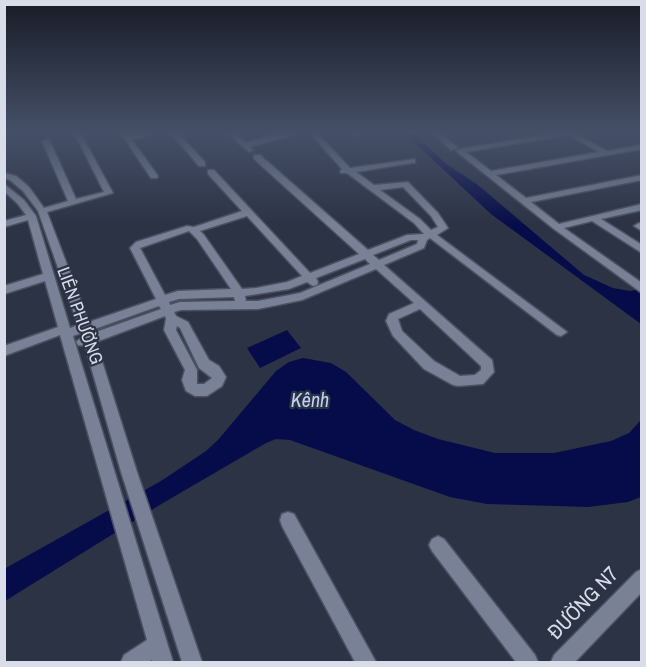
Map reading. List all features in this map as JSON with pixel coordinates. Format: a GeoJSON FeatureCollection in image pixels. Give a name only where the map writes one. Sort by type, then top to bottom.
{"type":"FeatureCollection","features":[{"type":"Feature","properties":{"kind":"street"},"geometry":{"type":"LineString","coordinates":[[56,163],[73,202]]}},
{"type":"Feature","properties":{"kind":"street"},"geometry":{"type":"LineString","coordinates":[[4,224],[110,191],[94,163]]}},
{"type":"Feature","properties":{"kind":"street"},"geometry":{"type":"LineString","coordinates":[[145,163],[154,176]]}},
{"type":"Feature","properties":{"kind":"street"},"geometry":{"type":"LineString","coordinates":[[264,163],[422,304],[487,364],[488,372],[478,380],[458,381],[429,365],[397,333],[392,321],[393,317],[422,304]]}},
{"type":"Feature","properties":{"kind":"street"},"geometry":{"type":"LineString","coordinates":[[336,163],[411,225],[561,332]]}},
{"type":"Feature","properties":{"kind":"street"},"geometry":{"type":"LineString","coordinates":[[338,163],[344,170],[374,188],[417,221],[425,233]]}},
{"type":"Feature","properties":{"kind":"street"},"geometry":{"type":"LineString","coordinates":[[344,170],[396,163]]}},
{"type":"Feature","properties":{"kind":"street"},"geometry":{"type":"LineString","coordinates":[[476,163],[557,227],[638,286]]}},
{"type":"Feature","properties":{"kind":"street"},"geometry":{"type":"LineString","coordinates":[[490,174],[550,163]]}},
{"type":"Feature","properties":{"kind":"street"},"geometry":{"type":"LineString","coordinates":[[211,172],[320,289]]}},
{"type":"Feature","properties":{"kind":"street","name":"LIÊN PHƯỜNG"},"geometry":{"type":"LineString","coordinates":[[4,175],[16,181],[37,213],[85,327],[129,472],[192,663]]}},
{"type":"Feature","properties":{"kind":"street"},"geometry":{"type":"LineString","coordinates":[[525,201],[642,177]]}},
{"type":"Feature","properties":{"kind":"street"},"geometry":{"type":"LineString","coordinates":[[630,180],[642,186]]}},
{"type":"Feature","properties":{"kind":"street"},"geometry":{"type":"LineString","coordinates":[[4,186],[16,181]]}},
{"type":"Feature","properties":{"kind":"street"},"geometry":{"type":"LineString","coordinates":[[67,336],[89,339],[167,310],[193,293],[239,293],[274,289],[309,278],[410,237],[440,231],[443,228],[442,224],[405,184],[374,188]]}},
{"type":"Feature","properties":{"kind":"street","name":"LIÊN PHƯỜNG"},"geometry":{"type":"LineString","coordinates":[[4,186],[37,213],[48,276],[161,653]]}},
{"type":"Feature","properties":{"kind":"street"},"geometry":{"type":"LineString","coordinates":[[557,227],[642,207]]}},
{"type":"Feature","properties":{"kind":"street"},"geometry":{"type":"LineString","coordinates":[[167,310],[184,325],[204,364],[214,370],[219,377],[217,382],[207,390],[195,390],[191,387],[189,380],[191,370],[170,330],[167,310],[136,246],[172,233],[190,228],[194,230],[249,212]]}},
{"type":"Feature","properties":{"kind":"street"},"geometry":{"type":"LineString","coordinates":[[593,218],[642,250]]}},
{"type":"Feature","properties":{"kind":"street"},"geometry":{"type":"LineString","coordinates":[[194,230],[239,293],[242,306]]}},
{"type":"Feature","properties":{"kind":"street"},"geometry":{"type":"LineString","coordinates":[[4,351],[67,336],[85,327],[194,304],[242,306],[279,302],[320,289],[421,246],[425,233]]}},
{"type":"Feature","properties":{"kind":"street"},"geometry":{"type":"LineString","coordinates":[[4,290],[48,276]]}},
{"type":"Feature","properties":{"kind":"street"},"geometry":{"type":"LineString","coordinates":[[288,520],[366,663]]}},
{"type":"Feature","properties":{"kind":"street"},"geometry":{"type":"LineString","coordinates":[[438,545],[528,663]]}},
{"type":"Feature","properties":{"kind":"street","name":"ĐƯỜNG N7"},"geometry":{"type":"LineString","coordinates":[[561,663],[642,578]]}},
{"type":"Feature","properties":{"kind":"street"},"geometry":{"type":"LineString","coordinates":[[131,663],[161,653]]}},
{"type":"Feature","properties":{"kind":"water"},"geometry":{"type":"Polygon","coordinates":[[[436,163],[445,163],[478,185],[584,275],[613,288],[630,291],[641,289],[641,324],[491,214],[436,163]]]}},
{"type":"Feature","properties":{"kind":"water"},"geometry":{"type":"Polygon","coordinates":[[[287,330],[301,348],[260,368],[247,348],[287,330]]]}},
{"type":"Feature","properties":{"kind":"water","name":"Kênh"},"geometry":{"type":"Polygon","coordinates":[[[303,358],[331,363],[346,372],[395,420],[414,430],[438,439],[495,453],[554,453],[611,441],[629,433],[641,420],[641,497],[628,502],[588,507],[487,504],[450,497],[290,440],[276,439],[163,503],[5,601],[4,569],[161,481],[206,451],[276,371],[289,362],[303,358]]]}}]}
